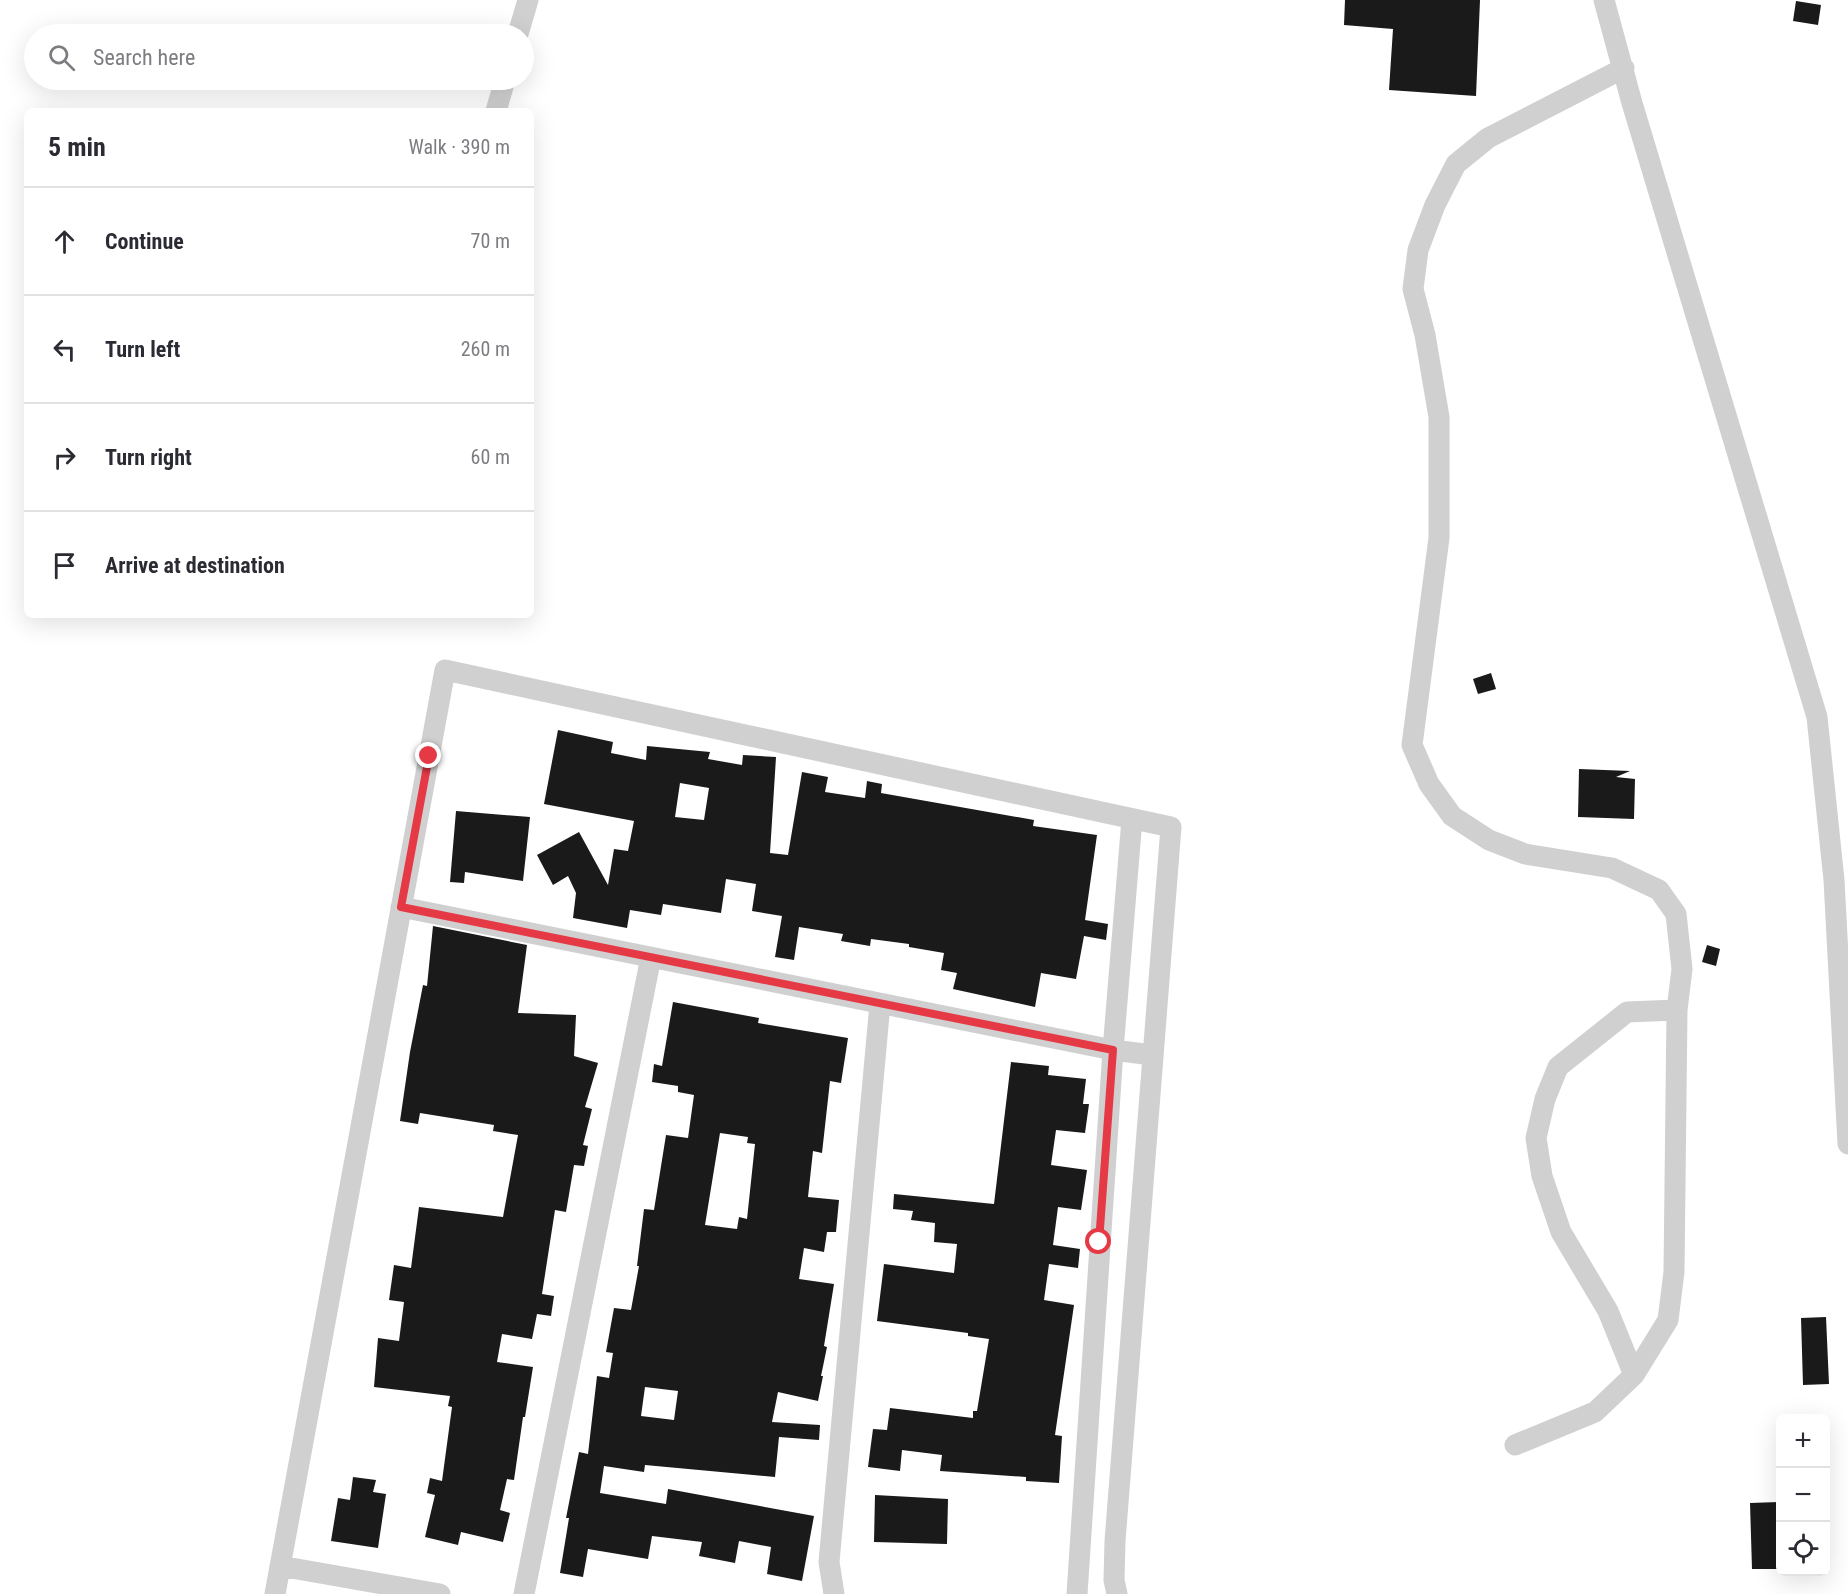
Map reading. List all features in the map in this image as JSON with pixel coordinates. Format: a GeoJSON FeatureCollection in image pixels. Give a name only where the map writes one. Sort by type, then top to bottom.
{"type":"FeatureCollection","features":[{"type":"Feature","properties":{"kind":"street"},"geometry":{"type":"LineString","coordinates":[[521,24],[528,0]]}},
{"type":"Feature","properties":{"kind":"street"},"geometry":{"type":"LineString","coordinates":[[1604,0],[1632,103],[1817,717],[1834,880],[1848,1144]]}},
{"type":"Feature","properties":{"kind":"street"},"geometry":{"type":"LineString","coordinates":[[1515,1445],[1595,1412],[1634,1376],[1668,1320],[1674,1272],[1677,1010],[1682,969],[1676,915],[1659,890],[1612,868],[1525,854],[1490,840],[1452,816],[1429,784],[1412,745],[1439,538],[1439,417],[1425,334],[1413,289],[1418,250],[1435,205],[1456,164],[1488,138],[1624,68]]}},
{"type":"Feature","properties":{"kind":"street"},"geometry":{"type":"LineString","coordinates":[[497,108],[502,90]]}},
{"type":"Feature","properties":{"kind":"street"},"geometry":{"type":"LineString","coordinates":[[275,1594],[445,670],[1171,827],[1115,1540],[1114,1580],[1117,1594]]}},
{"type":"Feature","properties":{"kind":"street"},"geometry":{"type":"LineString","coordinates":[[1077,1594],[1113,1050],[1132,819]]}},
{"type":"Feature","properties":{"kind":"street"},"geometry":{"type":"LineString","coordinates":[[401,907],[1113,1050],[1152,1054]]}},
{"type":"Feature","properties":{"kind":"street"},"geometry":{"type":"LineString","coordinates":[[524,1594],[651,957]]}},
{"type":"Feature","properties":{"kind":"street"},"geometry":{"type":"LineString","coordinates":[[834,1594],[829,1562],[880,1004]]}},
{"type":"Feature","properties":{"kind":"street"},"geometry":{"type":"LineString","coordinates":[[1634,1376],[1608,1311],[1560,1233],[1542,1176],[1536,1138],[1545,1099],[1558,1067],[1628,1012],[1677,1010]]}},
{"type":"Feature","properties":{"kind":"street"},"geometry":{"type":"LineString","coordinates":[[280,1566],[440,1594]]}},
{"type":"Feature","properties":{"kind":"building"},"geometry":{"type":"Polygon","coordinates":[[[1345,0],[1480,0],[1476,96],[1389,90],[1393,29],[1344,25],[1345,0]]]}},
{"type":"Feature","properties":{"kind":"building"},"geometry":{"type":"Polygon","coordinates":[[[1796,1],[1821,5],[1818,25],[1793,21],[1796,1]]]}},
{"type":"Feature","properties":{"kind":"building"},"geometry":{"type":"Polygon","coordinates":[[[1491,673],[1496,689],[1478,694],[1473,679],[1491,673]]]}},
{"type":"Feature","properties":{"kind":"building"},"geometry":{"type":"Polygon","coordinates":[[[558,730],[613,742],[611,753],[646,760],[647,746],[710,752],[708,759],[742,765],[743,755],[776,757],[770,853],[788,855],[802,772],[828,777],[825,792],[865,798],[867,781],[882,784],[881,793],[1034,820],[1033,826],[1097,835],[1085,920],[1108,924],[1106,940],[1084,936],[1076,979],[1041,973],[1035,1007],[953,989],[957,973],[941,970],[944,953],[909,947],[909,944],[871,939],[870,946],[841,941],[843,934],[799,927],[794,960],[775,957],[782,916],[752,911],[756,884],[726,879],[721,913],[663,904],[661,915],[630,910],[627,928],[573,918],[576,893],[568,876],[553,885],[537,855],[579,832],[608,885],[614,849],[628,851],[634,821],[544,804],[558,730]],[[680,783],[675,817],[704,820],[709,788],[680,783]]]}},
{"type":"Feature","properties":{"kind":"building"},"geometry":{"type":"Polygon","coordinates":[[[1579,769],[1630,771],[1616,777],[1635,779],[1634,819],[1578,817],[1579,769]]]}},
{"type":"Feature","properties":{"kind":"building"},"geometry":{"type":"Polygon","coordinates":[[[456,811],[530,817],[523,881],[465,872],[464,883],[450,882],[456,811]]]}},
{"type":"Feature","properties":{"kind":"building"},"geometry":{"type":"Polygon","coordinates":[[[433,926],[527,945],[518,1013],[576,1015],[574,1056],[598,1063],[585,1107],[592,1109],[583,1145],[588,1146],[584,1166],[574,1165],[566,1212],[555,1210],[542,1294],[554,1296],[551,1316],[537,1314],[532,1339],[502,1334],[497,1362],[533,1367],[514,1480],[507,1479],[500,1510],[510,1513],[503,1542],[461,1532],[458,1545],[425,1537],[435,1495],[427,1493],[430,1478],[442,1481],[452,1407],[448,1406],[450,1396],[374,1387],[378,1338],[399,1341],[404,1302],[389,1300],[394,1265],[411,1268],[419,1207],[503,1217],[518,1135],[493,1131],[494,1125],[420,1113],[418,1124],[400,1121],[423,985],[427,986],[433,926]]]}},
{"type":"Feature","properties":{"kind":"building"},"geometry":{"type":"Polygon","coordinates":[[[1707,945],[1720,949],[1716,966],[1702,962],[1707,945]]]}},
{"type":"Feature","properties":{"kind":"building"},"geometry":{"type":"Polygon","coordinates":[[[673,1002],[759,1018],[758,1023],[848,1038],[841,1083],[830,1081],[822,1153],[813,1151],[808,1197],[839,1200],[836,1232],[827,1232],[824,1252],[804,1248],[799,1279],[834,1284],[824,1346],[827,1347],[821,1376],[823,1376],[818,1401],[778,1392],[772,1422],[820,1425],[819,1440],[779,1437],[775,1477],[645,1465],[644,1472],[604,1466],[600,1493],[666,1504],[668,1489],[814,1516],[802,1581],[767,1574],[771,1547],[739,1541],[735,1563],[699,1556],[702,1542],[652,1536],[648,1559],[588,1549],[583,1577],[560,1573],[569,1518],[566,1518],[579,1452],[588,1454],[597,1376],[609,1378],[613,1353],[606,1352],[614,1308],[631,1310],[639,1266],[637,1266],[644,1209],[654,1210],[666,1135],[688,1138],[694,1095],[678,1092],[678,1086],[652,1082],[654,1064],[662,1066],[673,1002]],[[720,1133],[705,1225],[737,1229],[739,1217],[747,1219],[755,1144],[747,1143],[748,1137],[720,1133]],[[645,1387],[641,1416],[674,1420],[678,1391],[645,1387]]]}},
{"type":"Feature","properties":{"kind":"building"},"geometry":{"type":"Polygon","coordinates":[[[1011,1062],[1049,1066],[1048,1075],[1086,1079],[1083,1104],[1089,1104],[1085,1133],[1056,1130],[1051,1165],[1087,1170],[1081,1210],[1058,1207],[1053,1245],[1080,1249],[1078,1268],[1049,1264],[1044,1300],[1074,1305],[1055,1435],[1062,1436],[1059,1483],[1026,1481],[1026,1477],[940,1471],[942,1455],[902,1450],[900,1471],[868,1467],[873,1429],[887,1430],[890,1408],[973,1418],[973,1411],[977,1411],[989,1339],[968,1336],[968,1333],[877,1321],[884,1264],[954,1273],[957,1244],[934,1242],[935,1223],[911,1220],[913,1211],[893,1209],[894,1194],[994,1204],[1011,1062]]]}},
{"type":"Feature","properties":{"kind":"building"},"geometry":{"type":"Polygon","coordinates":[[[1826,1317],[1829,1384],[1803,1385],[1801,1318],[1826,1317]]]}},
{"type":"Feature","properties":{"kind":"building"},"geometry":{"type":"Polygon","coordinates":[[[353,1477],[376,1480],[373,1492],[386,1494],[378,1548],[331,1541],[338,1498],[350,1500],[353,1477]]]}},
{"type":"Feature","properties":{"kind":"building"},"geometry":{"type":"Polygon","coordinates":[[[875,1495],[948,1499],[947,1544],[874,1542],[875,1495]]]}},
{"type":"Feature","properties":{"kind":"building"},"geometry":{"type":"Polygon","coordinates":[[[1776,1502],[1776,1569],[1752,1569],[1750,1503],[1776,1502]]]}},
{"type":"Feature","properties":{"kind":"route"},"geometry":{"type":"LineString","coordinates":[[429,756],[401,907],[1113,1050],[1099,1242]]}}]}
